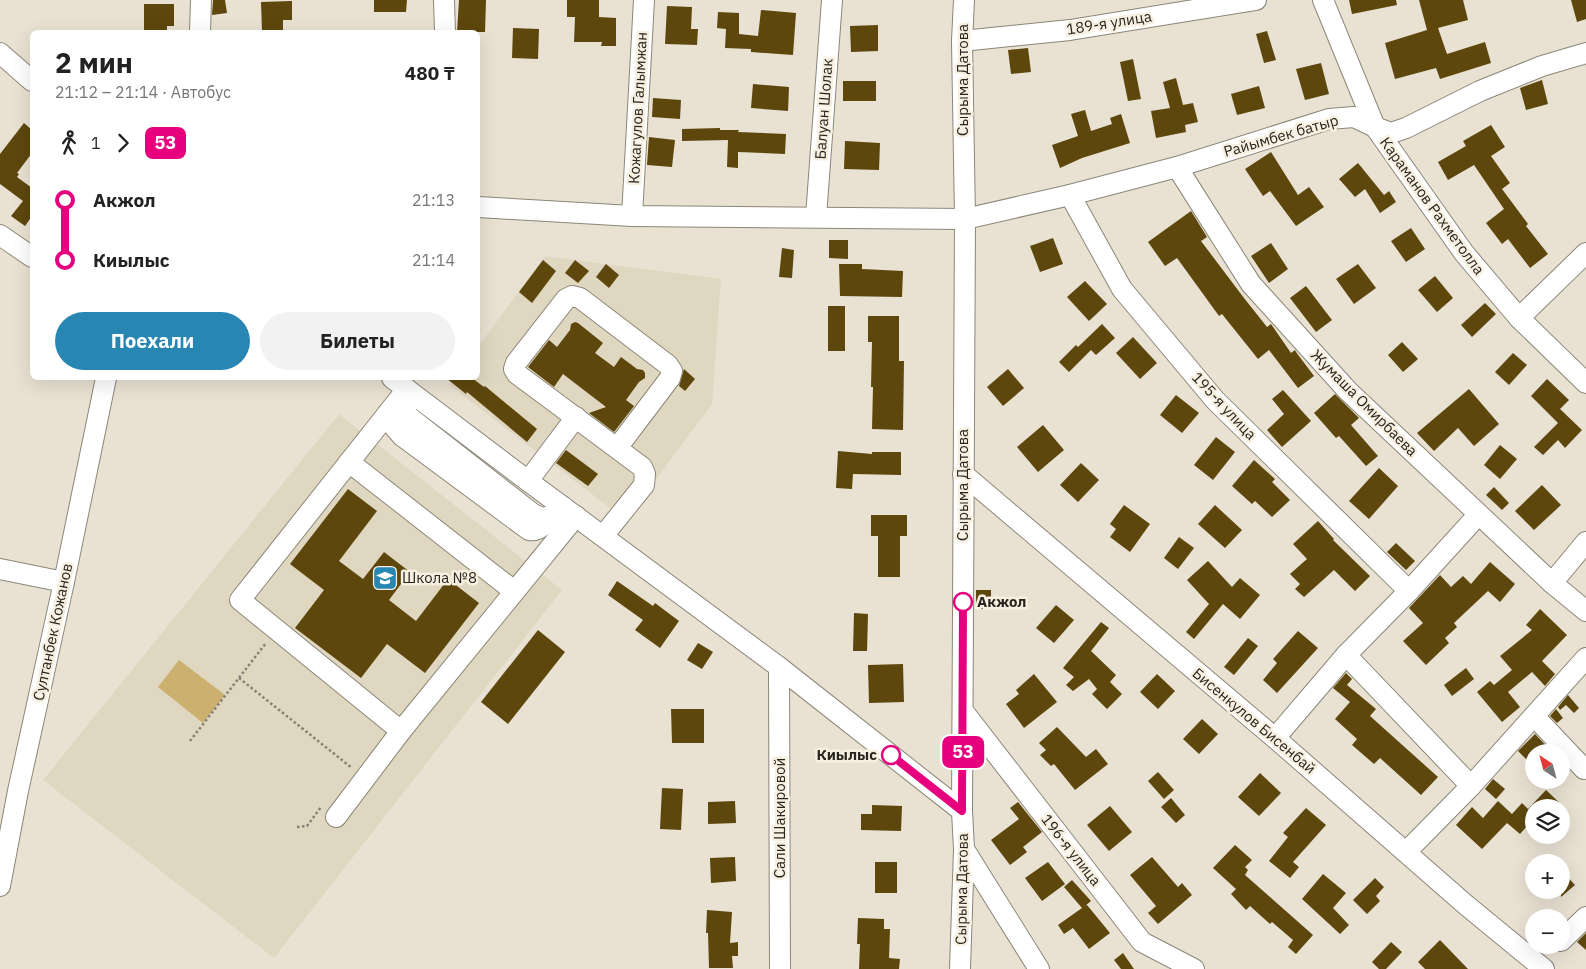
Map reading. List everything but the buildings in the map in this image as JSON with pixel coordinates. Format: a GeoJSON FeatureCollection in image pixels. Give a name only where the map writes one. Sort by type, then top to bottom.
{"type":"FeatureCollection","features":[{"type":"Feature","properties":{"kind":"street"},"geometry":{"type":"LineString","coordinates":[[200,30],[201,0]]}},
{"type":"Feature","properties":{"kind":"street"},"geometry":{"type":"LineString","coordinates":[[444,0],[444,30]]}},
{"type":"Feature","properties":{"kind":"street","name":"Кожагулов Галымжан"},"geometry":{"type":"LineString","coordinates":[[632,216],[644,0]]}},
{"type":"Feature","properties":{"kind":"street","name":"Балуан Шолак"},"geometry":{"type":"LineString","coordinates":[[816,217],[832,0]]}},
{"type":"Feature","properties":{"kind":"street","name":"Сырыма Датова"},"geometry":{"type":"LineString","coordinates":[[960,969],[964,849],[962,811],[965,218],[962,41],[964,0]]}},
{"type":"Feature","properties":{"kind":"street","name":"189-я улица"},"geometry":{"type":"LineString","coordinates":[[962,41],[1070,30],[1256,0]]}},
{"type":"Feature","properties":{"kind":"street","name":"Караманов Рахметолла"},"geometry":{"type":"LineString","coordinates":[[1323,0],[1375,127],[1464,253],[1518,318],[1586,383]]}},
{"type":"Feature","properties":{"kind":"street"},"geometry":{"type":"LineString","coordinates":[[0,53],[30,79]]}},
{"type":"Feature","properties":{"kind":"street","name":"Райымбек батыр"},"geometry":{"type":"LineString","coordinates":[[480,207],[632,216],[965,218],[1070,195],[1176,167],[1329,119],[1354,117],[1391,133],[1406,128],[1480,91],[1542,66],[1586,53]]}},
{"type":"Feature","properties":{"kind":"street","name":"Жумаша Омирбаева"},"geometry":{"type":"LineString","coordinates":[[1176,167],[1251,284],[1348,391],[1478,515],[1552,583],[1586,611]]}},
{"type":"Feature","properties":{"kind":"street","name":"195-я улица"},"geometry":{"type":"LineString","coordinates":[[1070,195],[1122,288],[1215,400],[1409,591]]}},
{"type":"Feature","properties":{"kind":"street"},"geometry":{"type":"LineString","coordinates":[[0,235],[30,255]]}},
{"type":"Feature","properties":{"kind":"street"},"geometry":{"type":"LineString","coordinates":[[1518,318],[1586,253]]}},
{"type":"Feature","properties":{"kind":"street"},"geometry":{"type":"LineString","coordinates":[[603,536],[644,484],[645,474],[642,467],[517,374],[514,369],[516,363],[566,299],[572,296],[580,298],[668,365],[672,371],[670,378],[617,448]]}},
{"type":"Feature","properties":{"kind":"street","name":"Султанбек Кожанов"},"geometry":{"type":"LineString","coordinates":[[0,886],[4,842],[18,791],[64,582],[106,380]]}},
{"type":"Feature","properties":{"kind":"street"},"geometry":{"type":"LineString","coordinates":[[400,387],[388,413],[240,600],[401,731]]}},
{"type":"Feature","properties":{"kind":"street"},"geometry":{"type":"LineString","coordinates":[[400,387],[528,481],[563,512],[603,536],[780,667],[962,811]]}},
{"type":"Feature","properties":{"kind":"street"},"geometry":{"type":"LineString","coordinates":[[400,387],[403,406],[409,417],[533,514],[542,518],[563,512]]}},
{"type":"Feature","properties":{"kind":"street"},"geometry":{"type":"LineString","coordinates":[[388,413],[390,422],[402,436],[529,530],[534,531],[541,528],[563,512]]}},
{"type":"Feature","properties":{"kind":"street"},"geometry":{"type":"LineString","coordinates":[[528,481],[576,418]]}},
{"type":"Feature","properties":{"kind":"street"},"geometry":{"type":"LineString","coordinates":[[349,462],[514,591]]}},
{"type":"Feature","properties":{"kind":"street","name":"Бисенкулов Бисенбай"},"geometry":{"type":"LineString","coordinates":[[963,474],[1275,738],[1466,905],[1540,966]]}},
{"type":"Feature","properties":{"kind":"street"},"geometry":{"type":"LineString","coordinates":[[336,817],[401,731],[514,591],[563,512]]}},
{"type":"Feature","properties":{"kind":"street"},"geometry":{"type":"LineString","coordinates":[[1275,738],[1346,655],[1409,591],[1478,515]]}},
{"type":"Feature","properties":{"kind":"street"},"geometry":{"type":"LineString","coordinates":[[1552,583],[1586,542]]}},
{"type":"Feature","properties":{"kind":"street"},"geometry":{"type":"LineString","coordinates":[[0,569],[64,582]]}},
{"type":"Feature","properties":{"kind":"street"},"geometry":{"type":"LineString","coordinates":[[1346,655],[1471,786]]}},
{"type":"Feature","properties":{"kind":"street"},"geometry":{"type":"LineString","coordinates":[[1406,852],[1471,786],[1586,658]]}},
{"type":"Feature","properties":{"kind":"street","name":"Сали Шакировой"},"geometry":{"type":"LineString","coordinates":[[780,667],[780,969]]}},
{"type":"Feature","properties":{"kind":"street","name":"196-я улица"},"geometry":{"type":"LineString","coordinates":[[963,711],[1142,942],[1194,969]]}},
{"type":"Feature","properties":{"kind":"street"},"geometry":{"type":"LineString","coordinates":[[1534,716],[1584,769],[1586,767]]}},
{"type":"Feature","properties":{"kind":"street"},"geometry":{"type":"LineString","coordinates":[[964,849],[1039,969]]}},
{"type":"Feature","properties":{"kind":"street"},"geometry":{"type":"LineString","coordinates":[[1570,932],[1586,917]]}},
{"type":"Feature","properties":{"kind":"street"},"geometry":{"type":"LineString","coordinates":[[1540,966],[1549,954]]}},
{"type":"Feature","properties":{"kind":"path"},"geometry":{"type":"LineString","coordinates":[[190,742],[276,630]]}},
{"type":"Feature","properties":{"kind":"path"},"geometry":{"type":"LineString","coordinates":[[239,678],[352,768]]}},
{"type":"Feature","properties":{"kind":"shaded area"},"geometry":{"type":"Polygon","coordinates":[[[545,256],[721,279],[712,404],[626,520],[449,385],[453,380],[480,380],[480,344],[545,256]]]}},
{"type":"Feature","properties":{"kind":"shaded area"},"geometry":{"type":"Polygon","coordinates":[[[339,414],[562,590],[274,958],[43,780],[339,414]]]}},
{"type":"Feature","properties":{"kind":"shaded area"},"geometry":{"type":"Polygon","coordinates":[[[179,660],[225,695],[203,723],[158,687],[179,660]]]}},
{"type":"Feature","properties":{"kind":"bus line","name":"53"},"geometry":{"type":"LineString","coordinates":[[891,755],[962,811],[963,602]]}},
{"type":"Feature","properties":{"kind":"place","name":"Школа №8"},"geometry":{"type":"Point","coordinates":[385,578]}},
{"type":"Feature","properties":{"kind":"place","name":"Акжол"},"geometry":{"type":"Point","coordinates":[963,602]}},
{"type":"Feature","properties":{"kind":"place","name":"Киылыс"},"geometry":{"type":"Point","coordinates":[891,755]}}]}
